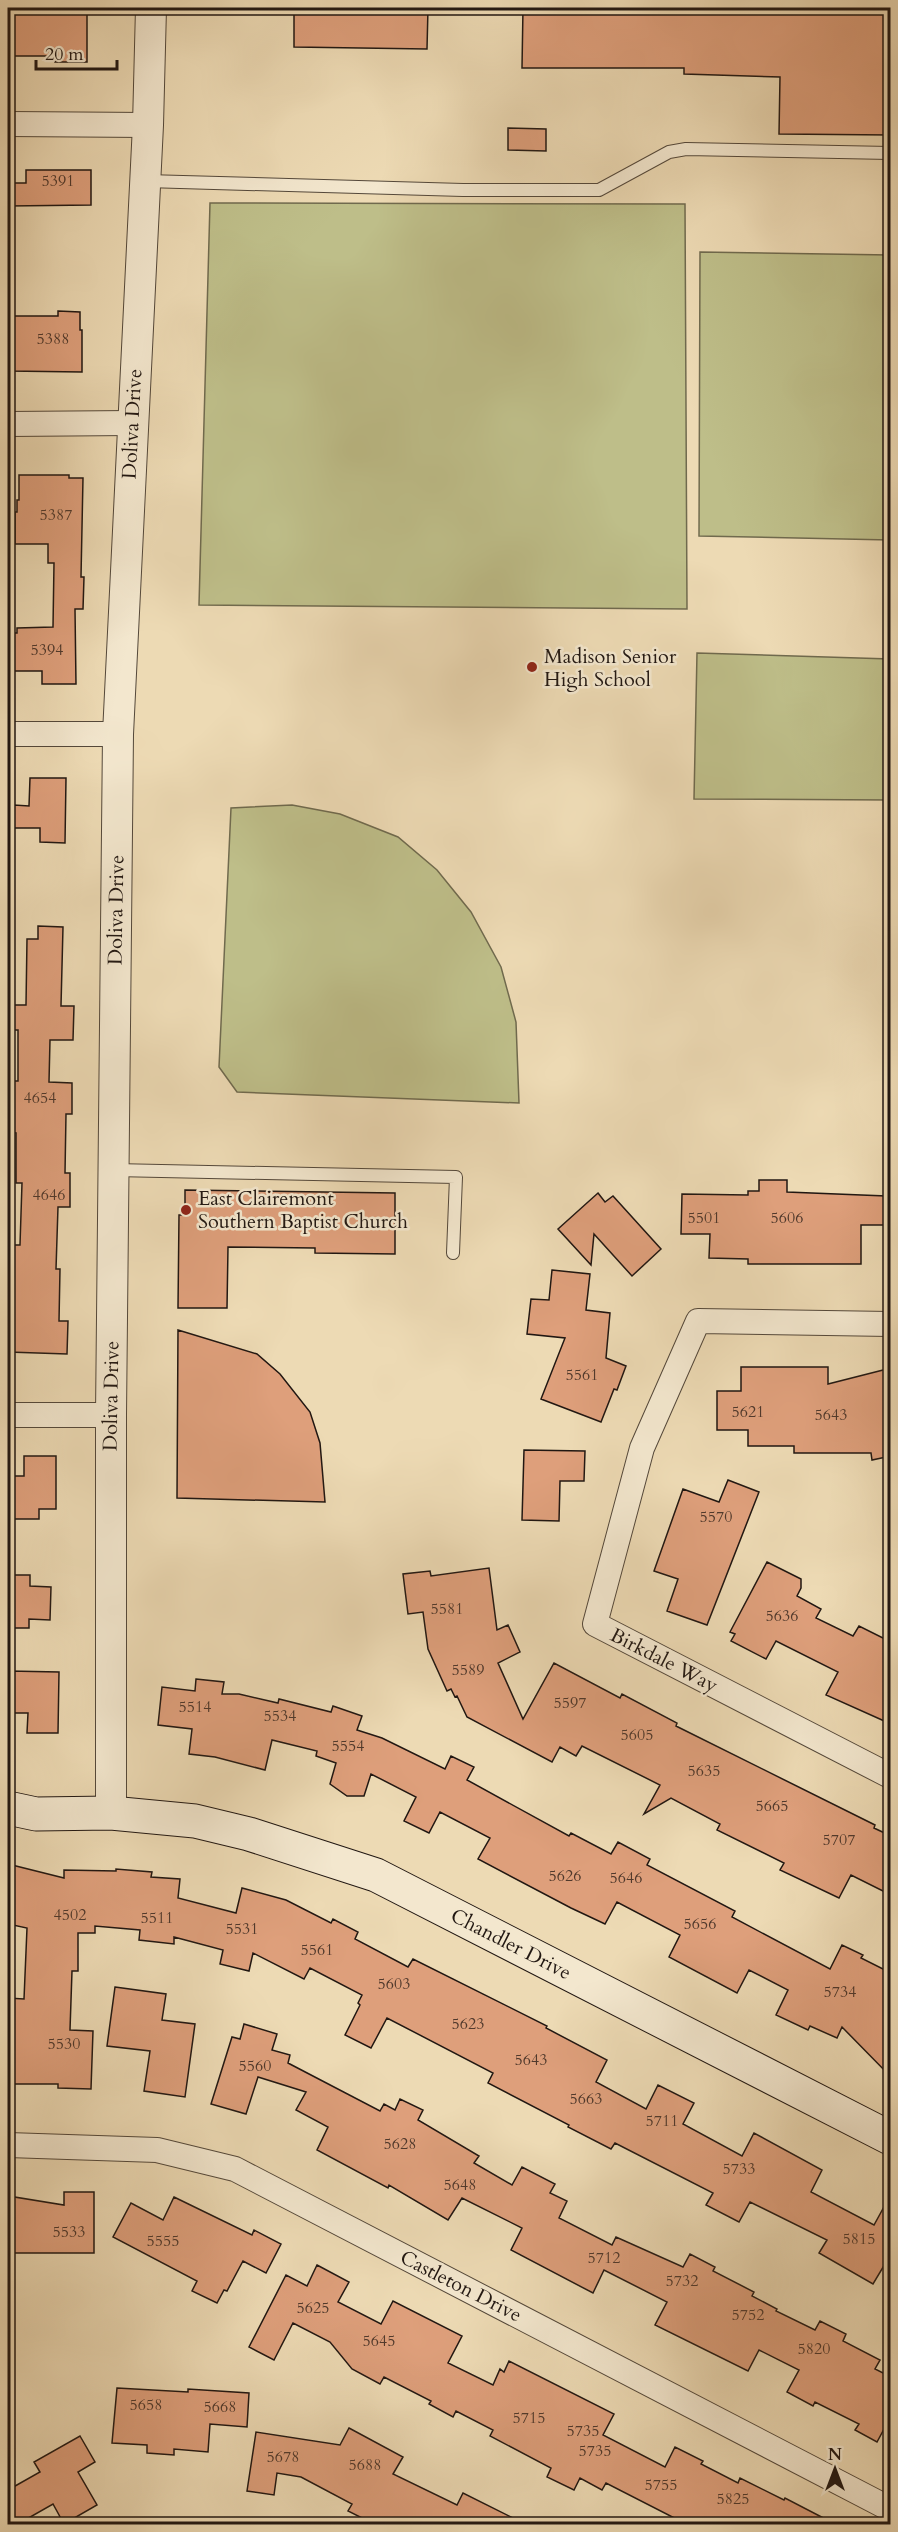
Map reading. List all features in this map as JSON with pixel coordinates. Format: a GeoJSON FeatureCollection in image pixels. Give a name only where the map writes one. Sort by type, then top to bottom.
{"type":"FeatureCollection","features":[{"type":"Feature","properties":{"kind":"main road","name":"Chandler Drive"},"geometry":{"type":"LineString","coordinates":[[8,1808],[36,1814],[111,1813],[195,1821],[249,1834],[376,1875],[891,2138]]}},
{"type":"Feature","properties":{"kind":"street","name":"Doliva Drive"},"geometry":{"type":"LineString","coordinates":[[111,1813],[111,1415],[118,734],[148,125],[151,8]]}},
{"type":"Feature","properties":{"kind":"street"},"geometry":{"type":"LineString","coordinates":[[8,124],[148,125]]}},
{"type":"Feature","properties":{"kind":"street"},"geometry":{"type":"LineString","coordinates":[[8,424],[132,423]]}},
{"type":"Feature","properties":{"kind":"street"},"geometry":{"type":"LineString","coordinates":[[8,734],[118,734]]}},
{"type":"Feature","properties":{"kind":"street","name":"Birkdale Way"},"geometry":{"type":"LineString","coordinates":[[891,1324],[698,1321],[642,1448],[596,1624],[891,1776]]}},
{"type":"Feature","properties":{"kind":"street"},"geometry":{"type":"LineString","coordinates":[[8,1415],[111,1415]]}},
{"type":"Feature","properties":{"kind":"street","name":"Castleton Drive"},"geometry":{"type":"LineString","coordinates":[[8,2145],[157,2150],[235,2169],[891,2509]]}},
{"type":"Feature","properties":{"kind":"lane"},"geometry":{"type":"LineString","coordinates":[[145,181],[463,190],[598,190],[669,153],[686,149],[891,153]]}},
{"type":"Feature","properties":{"kind":"lane"},"geometry":{"type":"LineString","coordinates":[[114,1170],[456,1177],[453,1253]]}},
{"type":"Feature","properties":{"kind":"green space"},"geometry":{"type":"Polygon","coordinates":[[[210,203],[685,204],[687,609],[199,605],[210,203]]]}},
{"type":"Feature","properties":{"kind":"green space"},"geometry":{"type":"Polygon","coordinates":[[[700,252],[890,255],[890,540],[699,536],[700,252]]]}},
{"type":"Feature","properties":{"kind":"green space"},"geometry":{"type":"Polygon","coordinates":[[[697,653],[890,659],[890,800],[694,799],[697,653]]]}},
{"type":"Feature","properties":{"kind":"green space"},"geometry":{"type":"Polygon","coordinates":[[[292,805],[340,814],[398,837],[437,870],[471,912],[501,967],[516,1022],[519,1103],[237,1092],[219,1067],[231,808],[292,805]]]}},
{"type":"Feature","properties":{"kind":"building"},"geometry":{"type":"Polygon","coordinates":[[[8,8],[87,8],[87,62],[55,62],[55,56],[8,56],[8,8]]]}},
{"type":"Feature","properties":{"kind":"building"},"geometry":{"type":"Polygon","coordinates":[[[294,8],[428,8],[427,49],[294,47],[294,8]]]}},
{"type":"Feature","properties":{"kind":"building"},"geometry":{"type":"Polygon","coordinates":[[[523,8],[891,8],[891,135],[779,134],[780,77],[684,74],[684,68],[522,68],[523,8]]]}},
{"type":"Feature","properties":{"kind":"building"},"geometry":{"type":"Polygon","coordinates":[[[508,128],[546,129],[546,151],[508,150],[508,128]]]}},
{"type":"Feature","properties":{"kind":"building"},"geometry":{"type":"Polygon","coordinates":[[[26,170],[91,170],[91,205],[8,206],[8,183],[26,183],[26,170]]]}},
{"type":"Feature","properties":{"kind":"building"},"geometry":{"type":"Polygon","coordinates":[[[58,311],[80,312],[82,372],[8,371],[8,316],[58,316],[58,311]]]}},
{"type":"Feature","properties":{"kind":"building"},"geometry":{"type":"Polygon","coordinates":[[[19,475],[69,475],[69,478],[83,478],[81,577],[84,577],[83,609],[75,609],[76,684],[42,684],[42,671],[8,671],[8,633],[17,633],[17,628],[53,627],[54,563],[48,563],[48,544],[15,544],[15,512],[17,512],[17,500],[19,500],[19,475]]]}},
{"type":"Feature","properties":{"kind":"building"},"geometry":{"type":"Polygon","coordinates":[[[30,778],[66,778],[65,843],[40,842],[40,828],[14,828],[14,805],[29,806],[30,778]]]}},
{"type":"Feature","properties":{"kind":"building"},"geometry":{"type":"Polygon","coordinates":[[[38,926],[63,927],[61,1006],[74,1006],[73,1040],[50,1040],[49,1082],[72,1083],[72,1114],[66,1114],[65,1173],[70,1173],[70,1207],[58,1207],[56,1269],[60,1269],[59,1321],[68,1321],[67,1354],[8,1352],[9,1245],[20,1245],[22,1183],[16,1183],[16,1133],[8,1132],[8,1081],[18,1081],[18,1030],[14,1030],[14,1005],[26,1005],[27,939],[38,939],[38,926]]]}},
{"type":"Feature","properties":{"kind":"building"},"geometry":{"type":"Polygon","coordinates":[[[759,1180],[787,1180],[787,1192],[886,1196],[886,1225],[861,1225],[861,1264],[748,1264],[748,1259],[709,1258],[710,1234],[681,1234],[682,1194],[748,1195],[748,1191],[759,1191],[759,1180]]]}},
{"type":"Feature","properties":{"kind":"building"},"geometry":{"type":"Polygon","coordinates":[[[185,1190],[395,1193],[395,1254],[315,1253],[315,1248],[228,1247],[227,1308],[178,1308],[179,1215],[185,1215],[185,1190]]]}},
{"type":"Feature","properties":{"kind":"building"},"geometry":{"type":"Polygon","coordinates":[[[598,1193],[605,1202],[613,1196],[661,1249],[632,1276],[594,1234],[591,1265],[558,1229],[598,1193]]]}},
{"type":"Feature","properties":{"kind":"building"},"geometry":{"type":"Polygon","coordinates":[[[552,1270],[590,1274],[586,1310],[610,1313],[606,1358],[626,1366],[601,1422],[541,1399],[565,1338],[527,1334],[531,1299],[549,1300],[552,1270]]]}},
{"type":"Feature","properties":{"kind":"building"},"geometry":{"type":"Polygon","coordinates":[[[178,1330],[257,1354],[280,1374],[310,1412],[320,1443],[325,1502],[177,1498],[178,1330]]]}},
{"type":"Feature","properties":{"kind":"building"},"geometry":{"type":"Polygon","coordinates":[[[741,1367],[828,1367],[828,1384],[891,1368],[891,1456],[872,1460],[871,1453],[794,1453],[794,1446],[748,1446],[748,1430],[717,1430],[717,1391],[741,1391],[741,1367]]]}},
{"type":"Feature","properties":{"kind":"building"},"geometry":{"type":"Polygon","coordinates":[[[524,1450],[585,1451],[584,1481],[560,1481],[559,1521],[522,1520],[524,1450]]]}},
{"type":"Feature","properties":{"kind":"building"},"geometry":{"type":"Polygon","coordinates":[[[24,1456],[56,1456],[56,1509],[39,1509],[39,1519],[8,1519],[8,1476],[24,1476],[24,1456]]]}},
{"type":"Feature","properties":{"kind":"building"},"geometry":{"type":"Polygon","coordinates":[[[728,1480],[759,1492],[707,1625],[667,1611],[678,1579],[654,1571],[683,1489],[719,1502],[728,1480]]]}},
{"type":"Feature","properties":{"kind":"building"},"geometry":{"type":"Polygon","coordinates":[[[767,1562],[801,1579],[801,1588],[797,1596],[821,1609],[816,1618],[853,1636],[859,1626],[891,1642],[891,1724],[826,1695],[838,1672],[776,1641],[766,1659],[731,1641],[735,1634],[730,1632],[767,1562]]]}},
{"type":"Feature","properties":{"kind":"building"},"geometry":{"type":"Polygon","coordinates":[[[489,1568],[497,1630],[508,1625],[520,1652],[498,1663],[523,1719],[554,1663],[620,1698],[622,1694],[677,1723],[676,1726],[875,1825],[874,1828],[891,1836],[891,1895],[851,1875],[839,1898],[780,1870],[784,1863],[717,1830],[720,1824],[671,1798],[644,1814],[660,1785],[582,1746],[576,1756],[560,1747],[552,1762],[467,1717],[457,1696],[455,1697],[451,1689],[447,1691],[428,1649],[423,1612],[408,1614],[403,1574],[430,1571],[431,1576],[489,1568]]]}},
{"type":"Feature","properties":{"kind":"building"},"geometry":{"type":"Polygon","coordinates":[[[8,1575],[30,1575],[30,1586],[51,1587],[50,1620],[29,1619],[29,1628],[8,1628],[8,1575]]]}},
{"type":"Feature","properties":{"kind":"building"},"geometry":{"type":"Polygon","coordinates":[[[8,1671],[59,1672],[58,1733],[27,1733],[28,1713],[8,1713],[8,1671]]]}},
{"type":"Feature","properties":{"kind":"building"},"geometry":{"type":"Polygon","coordinates":[[[196,1679],[224,1682],[222,1694],[239,1694],[278,1703],[279,1699],[331,1712],[333,1706],[362,1716],[357,1730],[382,1738],[445,1769],[451,1756],[474,1767],[467,1780],[569,1836],[571,1833],[611,1854],[618,1842],[650,1859],[647,1865],[735,1911],[732,1917],[830,1969],[842,1945],[863,1955],[861,1958],[891,1973],[891,2077],[842,2027],[837,2038],[810,2026],[808,2030],[776,2015],[788,1990],[749,1970],[737,1993],[669,1957],[680,1935],[617,1902],[605,1924],[478,1859],[490,1838],[440,1812],[429,1833],[404,1821],[416,1797],[371,1774],[364,1796],[347,1796],[330,1784],[336,1763],[316,1756],[317,1751],[272,1740],[265,1770],[215,1757],[189,1754],[192,1729],[158,1725],[162,1687],[195,1691],[196,1679]]]}},
{"type":"Feature","properties":{"kind":"building"},"geometry":{"type":"Polygon","coordinates":[[[8,1864],[64,1878],[64,1870],[116,1871],[116,1869],[152,1872],[151,1877],[180,1879],[178,1898],[236,1913],[242,1888],[286,1900],[331,1923],[333,1919],[358,1932],[355,1939],[408,1967],[413,1959],[547,2026],[546,2028],[607,2060],[596,2082],[646,2109],[658,2085],[694,2103],[683,2124],[742,2156],[754,2133],[822,2170],[811,2192],[874,2225],[891,2194],[891,2254],[873,2284],[819,2253],[827,2240],[750,2202],[739,2222],[706,2205],[713,2193],[615,2143],[611,2149],[568,2127],[569,2125],[488,2083],[493,2073],[387,2018],[371,2048],[345,2035],[360,2005],[358,2003],[362,1995],[310,1968],[304,1979],[253,1953],[249,1971],[220,1964],[223,1950],[174,1937],[174,1944],[139,1940],[140,1930],[95,1926],[95,1933],[78,1933],[78,1971],[72,1971],[70,2030],[93,2031],[91,2089],[58,2088],[58,2084],[8,2084],[8,1998],[24,1999],[27,1928],[8,1924],[8,1864]]]}},
{"type":"Feature","properties":{"kind":"building"},"geometry":{"type":"Polygon","coordinates":[[[115,1987],[166,1994],[162,2020],[195,2024],[185,2097],[144,2091],[150,2051],[107,2046],[115,1987]]]}},
{"type":"Feature","properties":{"kind":"building"},"geometry":{"type":"Polygon","coordinates":[[[244,2024],[277,2034],[272,2050],[290,2055],[288,2063],[380,2111],[384,2104],[395,2110],[400,2099],[423,2110],[418,2120],[479,2156],[474,2163],[512,2185],[522,2167],[555,2184],[550,2193],[567,2201],[559,2218],[612,2245],[616,2237],[683,2267],[690,2254],[715,2267],[713,2271],[754,2292],[752,2296],[777,2309],[776,2311],[815,2330],[820,2321],[846,2334],[843,2341],[880,2360],[875,2369],[891,2377],[891,2416],[877,2442],[855,2430],[859,2424],[815,2402],[813,2406],[787,2392],[799,2370],[759,2350],[748,2371],[655,2325],[667,2302],[604,2270],[593,2293],[511,2250],[522,2228],[462,2198],[448,2220],[389,2185],[388,2188],[317,2150],[328,2127],[296,2110],[306,2092],[258,2077],[246,2114],[211,2104],[232,2037],[240,2039],[244,2024]]]}},
{"type":"Feature","properties":{"kind":"building"},"geometry":{"type":"Polygon","coordinates":[[[64,2192],[94,2192],[94,2253],[8,2253],[8,2196],[64,2205],[64,2192]]]}},
{"type":"Feature","properties":{"kind":"building"},"geometry":{"type":"Polygon","coordinates":[[[174,2197],[252,2235],[254,2230],[281,2244],[266,2273],[243,2261],[227,2291],[224,2290],[217,2303],[192,2291],[197,2281],[113,2237],[131,2203],[163,2220],[174,2197]]]}},
{"type":"Feature","properties":{"kind":"building"},"geometry":{"type":"Polygon","coordinates":[[[317,2265],[349,2282],[338,2302],[381,2324],[393,2301],[462,2336],[448,2363],[493,2385],[500,2369],[504,2372],[509,2361],[614,2414],[603,2435],[665,2467],[675,2447],[703,2461],[701,2464],[738,2483],[740,2478],[835,2524],[686,2524],[606,2483],[602,2490],[580,2478],[574,2490],[547,2477],[551,2468],[490,2436],[493,2430],[456,2411],[453,2417],[429,2404],[431,2401],[384,2377],[380,2384],[352,2369],[330,2342],[293,2323],[274,2360],[249,2347],[286,2275],[307,2286],[317,2265]]]}},
{"type":"Feature","properties":{"kind":"building"},"geometry":{"type":"Polygon","coordinates":[[[117,2388],[249,2393],[247,2427],[210,2424],[208,2452],[174,2449],[174,2455],[147,2453],[147,2445],[112,2443],[117,2388]]]}},
{"type":"Feature","properties":{"kind":"building"},"geometry":{"type":"Polygon","coordinates":[[[349,2428],[403,2457],[393,2474],[457,2505],[463,2493],[525,2524],[374,2524],[348,2511],[352,2504],[301,2477],[277,2473],[274,2495],[247,2491],[256,2432],[340,2445],[349,2428]]]}},
{"type":"Feature","properties":{"kind":"building"},"geometry":{"type":"Polygon","coordinates":[[[80,2436],[95,2462],[78,2472],[97,2505],[64,2524],[53,2504],[18,2524],[8,2524],[8,2490],[40,2472],[34,2462],[80,2436]]]}},
{"type":"Feature","properties":{"kind":"place","name":"Madison Senior High School"},"geometry":{"type":"Point","coordinates":[532,667]}},
{"type":"Feature","properties":{"kind":"place","name":"East Clairemont Southern Baptist Church"},"geometry":{"type":"Point","coordinates":[186,1210]}}]}
